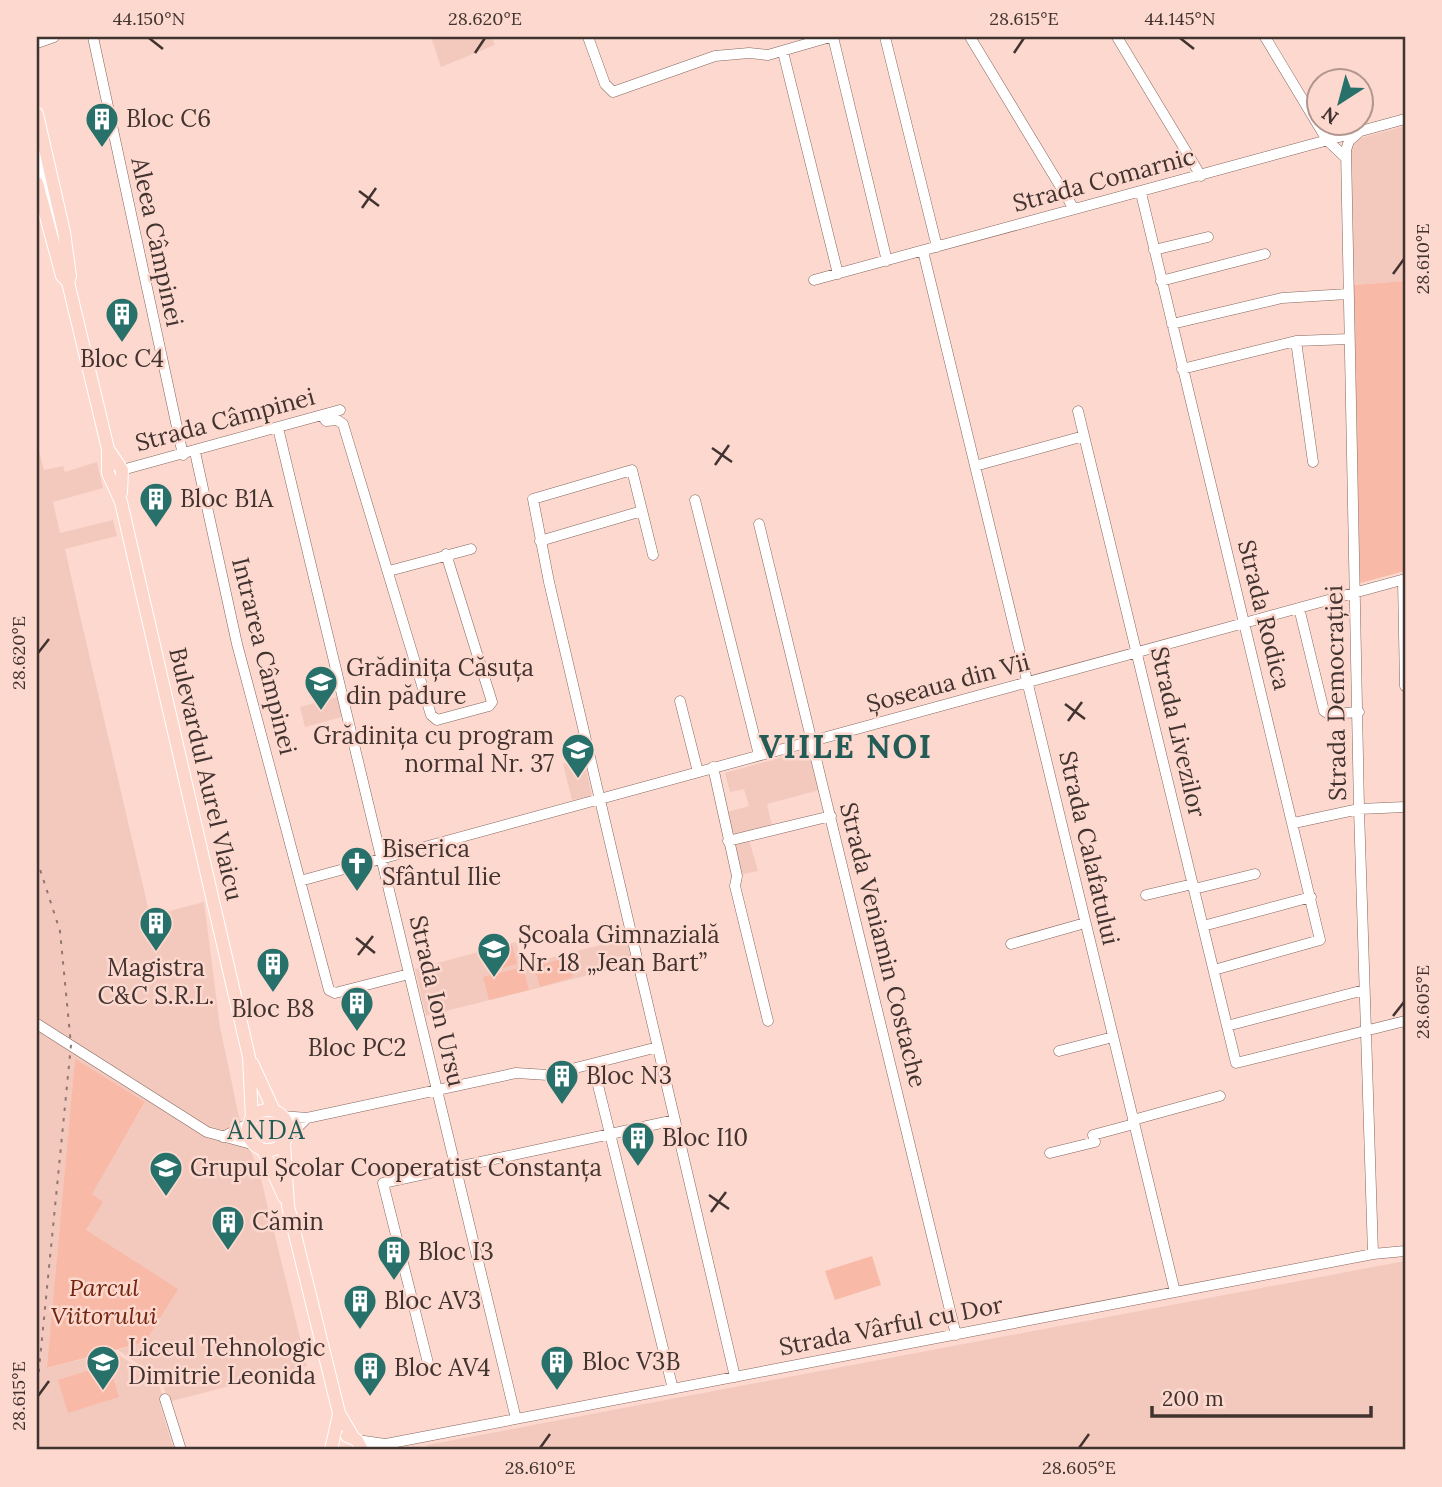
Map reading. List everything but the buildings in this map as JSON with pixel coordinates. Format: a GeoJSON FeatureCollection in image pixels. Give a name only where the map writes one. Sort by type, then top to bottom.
{"type":"FeatureCollection","features":[{"type":"Feature","properties":{"kind":"main road","name":"Bulevardul Aurel Vlaicu"},"geometry":{"type":"LineString","coordinates":[[37,114],[64,232],[70,276],[68,282]]}},
{"type":"Feature","properties":{"kind":"main road","name":"Bulevardul Aurel Vlaicu"},"geometry":{"type":"LineString","coordinates":[[37,183],[62,276],[68,282],[108,449],[116,472],[249,1057],[251,1121]]}},
{"type":"Feature","properties":{"kind":"main road","name":"Bulevardul Aurel Vlaicu"},"geometry":{"type":"LineString","coordinates":[[249,1057],[278,1113]]}},
{"type":"Feature","properties":{"kind":"main road"},"geometry":{"type":"LineString","coordinates":[[288,1206],[259,1147],[248,1134],[251,1121],[261,1112],[278,1113],[288,1125],[285,1141],[288,1206],[339,1413],[358,1443]]}},
{"type":"Feature","properties":{"kind":"main road"},"geometry":{"type":"LineString","coordinates":[[259,1147],[271,1150],[285,1141]]}},
{"type":"Feature","properties":{"kind":"main road"},"geometry":{"type":"LineString","coordinates":[[331,1447],[339,1413]]}},
{"type":"Feature","properties":{"kind":"main road"},"geometry":{"type":"LineString","coordinates":[[331,1447],[343,1436],[358,1443]]}},
{"type":"Feature","properties":{"kind":"street"},"geometry":{"type":"LineString","coordinates":[[37,43],[54,37]]}},
{"type":"Feature","properties":{"kind":"street","name":"Aleea Câmpinei"},"geometry":{"type":"LineString","coordinates":[[93,37],[183,455]]}},
{"type":"Feature","properties":{"kind":"street"},"geometry":{"type":"LineString","coordinates":[[588,37],[605,84],[613,92],[715,56],[749,53],[768,55],[832,37],[887,261]]}},
{"type":"Feature","properties":{"kind":"street"},"geometry":{"type":"LineString","coordinates":[[886,37],[937,247]]}},
{"type":"Feature","properties":{"kind":"street"},"geometry":{"type":"LineString","coordinates":[[970,37],[1074,209]]}},
{"type":"Feature","properties":{"kind":"street"},"geometry":{"type":"LineString","coordinates":[[1116,37],[1201,176]]}},
{"type":"Feature","properties":{"kind":"street"},"geometry":{"type":"LineString","coordinates":[[1265,37],[1327,140],[1346,158]]}},
{"type":"Feature","properties":{"kind":"street"},"geometry":{"type":"LineString","coordinates":[[783,52],[838,274]]}},
{"type":"Feature","properties":{"kind":"street","name":"Strada Comarnic"},"geometry":{"type":"LineString","coordinates":[[1376,128],[1405,120]]}},
{"type":"Feature","properties":{"kind":"street","name":"Strada Comarnic"},"geometry":{"type":"LineString","coordinates":[[814,280],[1343,136]]}},
{"type":"Feature","properties":{"kind":"street"},"geometry":{"type":"LineString","coordinates":[[1346,158],[1349,141],[1355,136]]}},
{"type":"Feature","properties":{"kind":"street","name":"Bulevardul Aurel Vlaicu"},"geometry":{"type":"LineString","coordinates":[[37,153],[68,282]]}},
{"type":"Feature","properties":{"kind":"street","name":"Strada Democrației"},"geometry":{"type":"LineString","coordinates":[[1346,158],[1359,809],[1373,1254]]}},
{"type":"Feature","properties":{"kind":"street","name":"Strada Rodica"},"geometry":{"type":"LineString","coordinates":[[1141,193],[1320,940],[1214,970]]}},
{"type":"Feature","properties":{"kind":"street"},"geometry":{"type":"LineString","coordinates":[[1154,250],[1208,237]]}},
{"type":"Feature","properties":{"kind":"street","name":"Strada Calafatului"},"geometry":{"type":"LineString","coordinates":[[923,251],[1175,1293]]}},
{"type":"Feature","properties":{"kind":"street"},"geometry":{"type":"LineString","coordinates":[[1161,281],[1265,254]]}},
{"type":"Feature","properties":{"kind":"street"},"geometry":{"type":"LineString","coordinates":[[1172,324],[1282,298],[1348,294]]}},
{"type":"Feature","properties":{"kind":"street"},"geometry":{"type":"LineString","coordinates":[[1182,369],[1296,341],[1349,340]]}},
{"type":"Feature","properties":{"kind":"street"},"geometry":{"type":"LineString","coordinates":[[1296,341],[1313,462]]}},
{"type":"Feature","properties":{"kind":"street","name":"Strada Câmpinei"},"geometry":{"type":"LineString","coordinates":[[116,472],[340,410]]}},
{"type":"Feature","properties":{"kind":"street","name":"Strada Livezilor"},"geometry":{"type":"LineString","coordinates":[[1079,411],[1236,1063],[1366,1032]]}},
{"type":"Feature","properties":{"kind":"street"},"geometry":{"type":"LineString","coordinates":[[322,415],[326,421],[337,419],[343,425],[431,715],[438,720],[489,706],[492,702],[446,554]]}},
{"type":"Feature","properties":{"kind":"street","name":"Strada Ion Ursu"},"geometry":{"type":"LineString","coordinates":[[278,428],[516,1419]]}},
{"type":"Feature","properties":{"kind":"street"},"geometry":{"type":"LineString","coordinates":[[975,466],[1084,436]]}},
{"type":"Feature","properties":{"kind":"street","name":"Intrarea Câmpinei"},"geometry":{"type":"LineString","coordinates":[[195,452],[237,644],[329,990],[335,993],[409,974]]}},
{"type":"Feature","properties":{"kind":"street"},"geometry":{"type":"LineString","coordinates":[[653,555],[632,470],[533,499],[540,541],[599,800],[736,1377]]}},
{"type":"Feature","properties":{"kind":"street"},"geometry":{"type":"LineString","coordinates":[[695,500],[759,755]]}},
{"type":"Feature","properties":{"kind":"street"},"geometry":{"type":"LineString","coordinates":[[540,541],[642,511]]}},
{"type":"Feature","properties":{"kind":"street","name":"Strada Veniamin Costache"},"geometry":{"type":"LineString","coordinates":[[759,524],[956,1335]]}},
{"type":"Feature","properties":{"kind":"street"},"geometry":{"type":"LineString","coordinates":[[389,571],[471,548]]}},
{"type":"Feature","properties":{"kind":"street"},"geometry":{"type":"LineString","coordinates":[[1404,580],[1405,686]]}},
{"type":"Feature","properties":{"kind":"street","name":"Șoseaua din Vii"},"geometry":{"type":"LineString","coordinates":[[300,881],[1404,580]]}},
{"type":"Feature","properties":{"kind":"street"},"geometry":{"type":"LineString","coordinates":[[1299,607],[1324,711],[1329,714],[1359,712]]}},
{"type":"Feature","properties":{"kind":"street"},"geometry":{"type":"LineString","coordinates":[[680,701],[698,772]]}},
{"type":"Feature","properties":{"kind":"street"},"geometry":{"type":"LineString","coordinates":[[713,767],[737,876],[735,886],[768,1021]]}},
{"type":"Feature","properties":{"kind":"street"},"geometry":{"type":"LineString","coordinates":[[1293,823],[1359,809],[1405,807]]}},
{"type":"Feature","properties":{"kind":"street"},"geometry":{"type":"LineString","coordinates":[[728,841],[831,816]]}},
{"type":"Feature","properties":{"kind":"street"},"geometry":{"type":"LineString","coordinates":[[1146,895],[1255,874]]}},
{"type":"Feature","properties":{"kind":"street"},"geometry":{"type":"LineString","coordinates":[[1203,926],[1311,897]]}},
{"type":"Feature","properties":{"kind":"street"},"geometry":{"type":"LineString","coordinates":[[1012,944],[1085,923]]}},
{"type":"Feature","properties":{"kind":"street"},"geometry":{"type":"LineString","coordinates":[[1227,1026],[1364,990]]}},
{"type":"Feature","properties":{"kind":"street"},"geometry":{"type":"LineString","coordinates":[[1366,1032],[1405,1021]]}},
{"type":"Feature","properties":{"kind":"street"},"geometry":{"type":"LineString","coordinates":[[37,1024],[207,1132],[259,1147]]}},
{"type":"Feature","properties":{"kind":"street"},"geometry":{"type":"LineString","coordinates":[[1059,1051],[1113,1037]]}},
{"type":"Feature","properties":{"kind":"street"},"geometry":{"type":"LineString","coordinates":[[278,1113],[307,1118],[516,1073],[548,1075],[659,1047]]}},
{"type":"Feature","properties":{"kind":"street"},"geometry":{"type":"LineString","coordinates":[[593,1065],[673,1389]]}},
{"type":"Feature","properties":{"kind":"street"},"geometry":{"type":"LineString","coordinates":[[1050,1153],[1095,1142],[1093,1135],[1220,1096]]}},
{"type":"Feature","properties":{"kind":"street"},"geometry":{"type":"LineString","coordinates":[[285,1141],[307,1118]]}},
{"type":"Feature","properties":{"kind":"street"},"geometry":{"type":"LineString","coordinates":[[429,1367],[383,1183],[675,1120]]}},
{"type":"Feature","properties":{"kind":"street"},"geometry":{"type":"LineString","coordinates":[[222,1137],[251,1121]]}},
{"type":"Feature","properties":{"kind":"street","name":"Strada Vârful cu Dor"},"geometry":{"type":"LineString","coordinates":[[370,1450],[386,1444],[1373,1254],[1405,1251]]}},
{"type":"Feature","properties":{"kind":"street"},"geometry":{"type":"LineString","coordinates":[[165,1399],[181,1450]]}},
{"type":"Feature","properties":{"kind":"street","name":"Strada Vârful cu Dor"},"geometry":{"type":"LineString","coordinates":[[358,1443],[386,1444]]}},
{"type":"Feature","properties":{"kind":"shaded area"},"geometry":{"type":"Polygon","coordinates":[[[431,37],[492,37],[495,45],[441,67],[431,37]]]}},
{"type":"Feature","properties":{"kind":"shaded area"},"geometry":{"type":"Polygon","coordinates":[[[1405,126],[1405,281],[1354,285],[1350,148],[1357,139],[1405,126]]]}},
{"type":"Feature","properties":{"kind":"shaded area"},"geometry":{"type":"Polygon","coordinates":[[[37,444],[44,470],[63,466],[65,472],[97,462],[103,488],[53,502],[60,533],[113,520],[117,536],[65,549],[80,616],[150,916],[204,902],[220,1027],[239,1117],[261,1179],[307,1366],[168,1402],[162,1380],[118,1350],[145,1342],[86,1230],[91,1194],[145,1103],[75,1060],[48,1368],[113,1351],[158,1381],[164,1402],[160,1405],[174,1450],[37,1450],[37,444]]]}},
{"type":"Feature","properties":{"kind":"shaded area","name":"Grădinița Căsuța din pădure"},"geometry":{"type":"Polygon","coordinates":[[[337,697],[342,717],[305,727],[300,707],[337,697]]]}},
{"type":"Feature","properties":{"kind":"shaded area"},"geometry":{"type":"Polygon","coordinates":[[[808,750],[820,790],[767,804],[772,826],[747,833],[758,871],[740,875],[724,813],[749,806],[744,789],[730,792],[725,773],[808,750]]]}},
{"type":"Feature","properties":{"kind":"shaded area","name":"Grădinița cu program normal Nr. 37"},"geometry":{"type":"Polygon","coordinates":[[[584,759],[592,796],[572,800],[563,764],[584,759]]]}},
{"type":"Feature","properties":{"kind":"shaded area","name":"Școala Gimnazială Nr. 18 „Jean Bart”"},"geometry":{"type":"Polygon","coordinates":[[[627,938],[633,964],[426,1016],[415,969],[516,942],[523,965],[627,938]]]}},
{"type":"Feature","properties":{"kind":"shaded area"},"geometry":{"type":"Polygon","coordinates":[[[1405,1261],[1405,1450],[429,1450],[427,1445],[1405,1261]]]}},
{"type":"Feature","properties":{"kind":"green space"},"geometry":{"type":"Polygon","coordinates":[[[1405,281],[1405,571],[1360,583],[1354,285],[1405,281]]]}},
{"type":"Feature","properties":{"kind":"green space"},"geometry":{"type":"Polygon","coordinates":[[[512,945],[517,964],[489,972],[484,952],[512,945]]]}},
{"type":"Feature","properties":{"kind":"green space"},"geometry":{"type":"Polygon","coordinates":[[[568,957],[573,977],[540,987],[534,967],[568,957]]]}},
{"type":"Feature","properties":{"kind":"green space"},"geometry":{"type":"Polygon","coordinates":[[[523,967],[529,990],[489,1000],[483,977],[523,967]]]}},
{"type":"Feature","properties":{"kind":"green space","name":"Parcul Viitorului"},"geometry":{"type":"Polygon","coordinates":[[[75,1059],[145,1102],[92,1194],[103,1202],[86,1230],[178,1289],[145,1342],[47,1368],[75,1059]]]}},
{"type":"Feature","properties":{"kind":"green space"},"geometry":{"type":"Polygon","coordinates":[[[872,1256],[881,1285],[835,1300],[825,1271],[872,1256]]]}},
{"type":"Feature","properties":{"kind":"green space"},"geometry":{"type":"Polygon","coordinates":[[[109,1364],[119,1397],[68,1413],[58,1380],[109,1364]]]}},
{"type":"Feature","properties":{"kind":"railway"},"geometry":{"type":"LineString","coordinates":[[37,860],[60,931],[71,1045],[37,1389]]}},
{"type":"Feature","properties":{"kind":"place","name":"Bloc C6"},"geometry":{"type":"Point","coordinates":[102,149]}},
{"type":"Feature","properties":{"kind":"place","name":"Bloc C4"},"geometry":{"type":"Point","coordinates":[122,344]}},
{"type":"Feature","properties":{"kind":"place","name":"Bloc B1A"},"geometry":{"type":"Point","coordinates":[156,529]}},
{"type":"Feature","properties":{"kind":"place","name":"Grădinița Căsuța din pădure"},"geometry":{"type":"Point","coordinates":[321,712]}},
{"type":"Feature","properties":{"kind":"place","name":"Grădinița cu program normal Nr. 37"},"geometry":{"type":"Point","coordinates":[578,780]}},
{"type":"Feature","properties":{"kind":"place","name":"Biserica Sfântul Ilie"},"geometry":{"type":"Point","coordinates":[357,893]}},
{"type":"Feature","properties":{"kind":"place","name":"Magistra C&C S.R.L."},"geometry":{"type":"Point","coordinates":[156,953]}},
{"type":"Feature","properties":{"kind":"place","name":"Școala Gimnazială Nr. 18 „Jean Bart”"},"geometry":{"type":"Point","coordinates":[494,979]}},
{"type":"Feature","properties":{"kind":"place","name":"Bloc B8"},"geometry":{"type":"Point","coordinates":[273,994]}},
{"type":"Feature","properties":{"kind":"place","name":"Bloc PC2"},"geometry":{"type":"Point","coordinates":[357,1033]}},
{"type":"Feature","properties":{"kind":"place","name":"Bloc N3"},"geometry":{"type":"Point","coordinates":[562,1106]}},
{"type":"Feature","properties":{"kind":"place","name":"Bloc I10"},"geometry":{"type":"Point","coordinates":[638,1168]}},
{"type":"Feature","properties":{"kind":"place","name":"Grupul Școlar Cooperatist Constanța"},"geometry":{"type":"Point","coordinates":[166,1198]}},
{"type":"Feature","properties":{"kind":"place","name":"Cămin"},"geometry":{"type":"Point","coordinates":[228,1252]}},
{"type":"Feature","properties":{"kind":"place","name":"Bloc I3"},"geometry":{"type":"Point","coordinates":[394,1282]}},
{"type":"Feature","properties":{"kind":"place","name":"Bloc AV3"},"geometry":{"type":"Point","coordinates":[360,1331]}},
{"type":"Feature","properties":{"kind":"place","name":"Liceul Tehnologic Dimitrie Leonida"},"geometry":{"type":"Point","coordinates":[103,1392]}},
{"type":"Feature","properties":{"kind":"place","name":"Bloc V3B"},"geometry":{"type":"Point","coordinates":[557,1392]}},
{"type":"Feature","properties":{"kind":"place","name":"Bloc AV4"},"geometry":{"type":"Point","coordinates":[370,1398]}},
{"type":"Feature","properties":{"kind":"district","name":"VIILE NOI"},"geometry":{"type":"Point","coordinates":[846,747]}},
{"type":"Feature","properties":{"kind":"district","name":"ANDA"},"geometry":{"type":"Point","coordinates":[267,1130]}}]}
